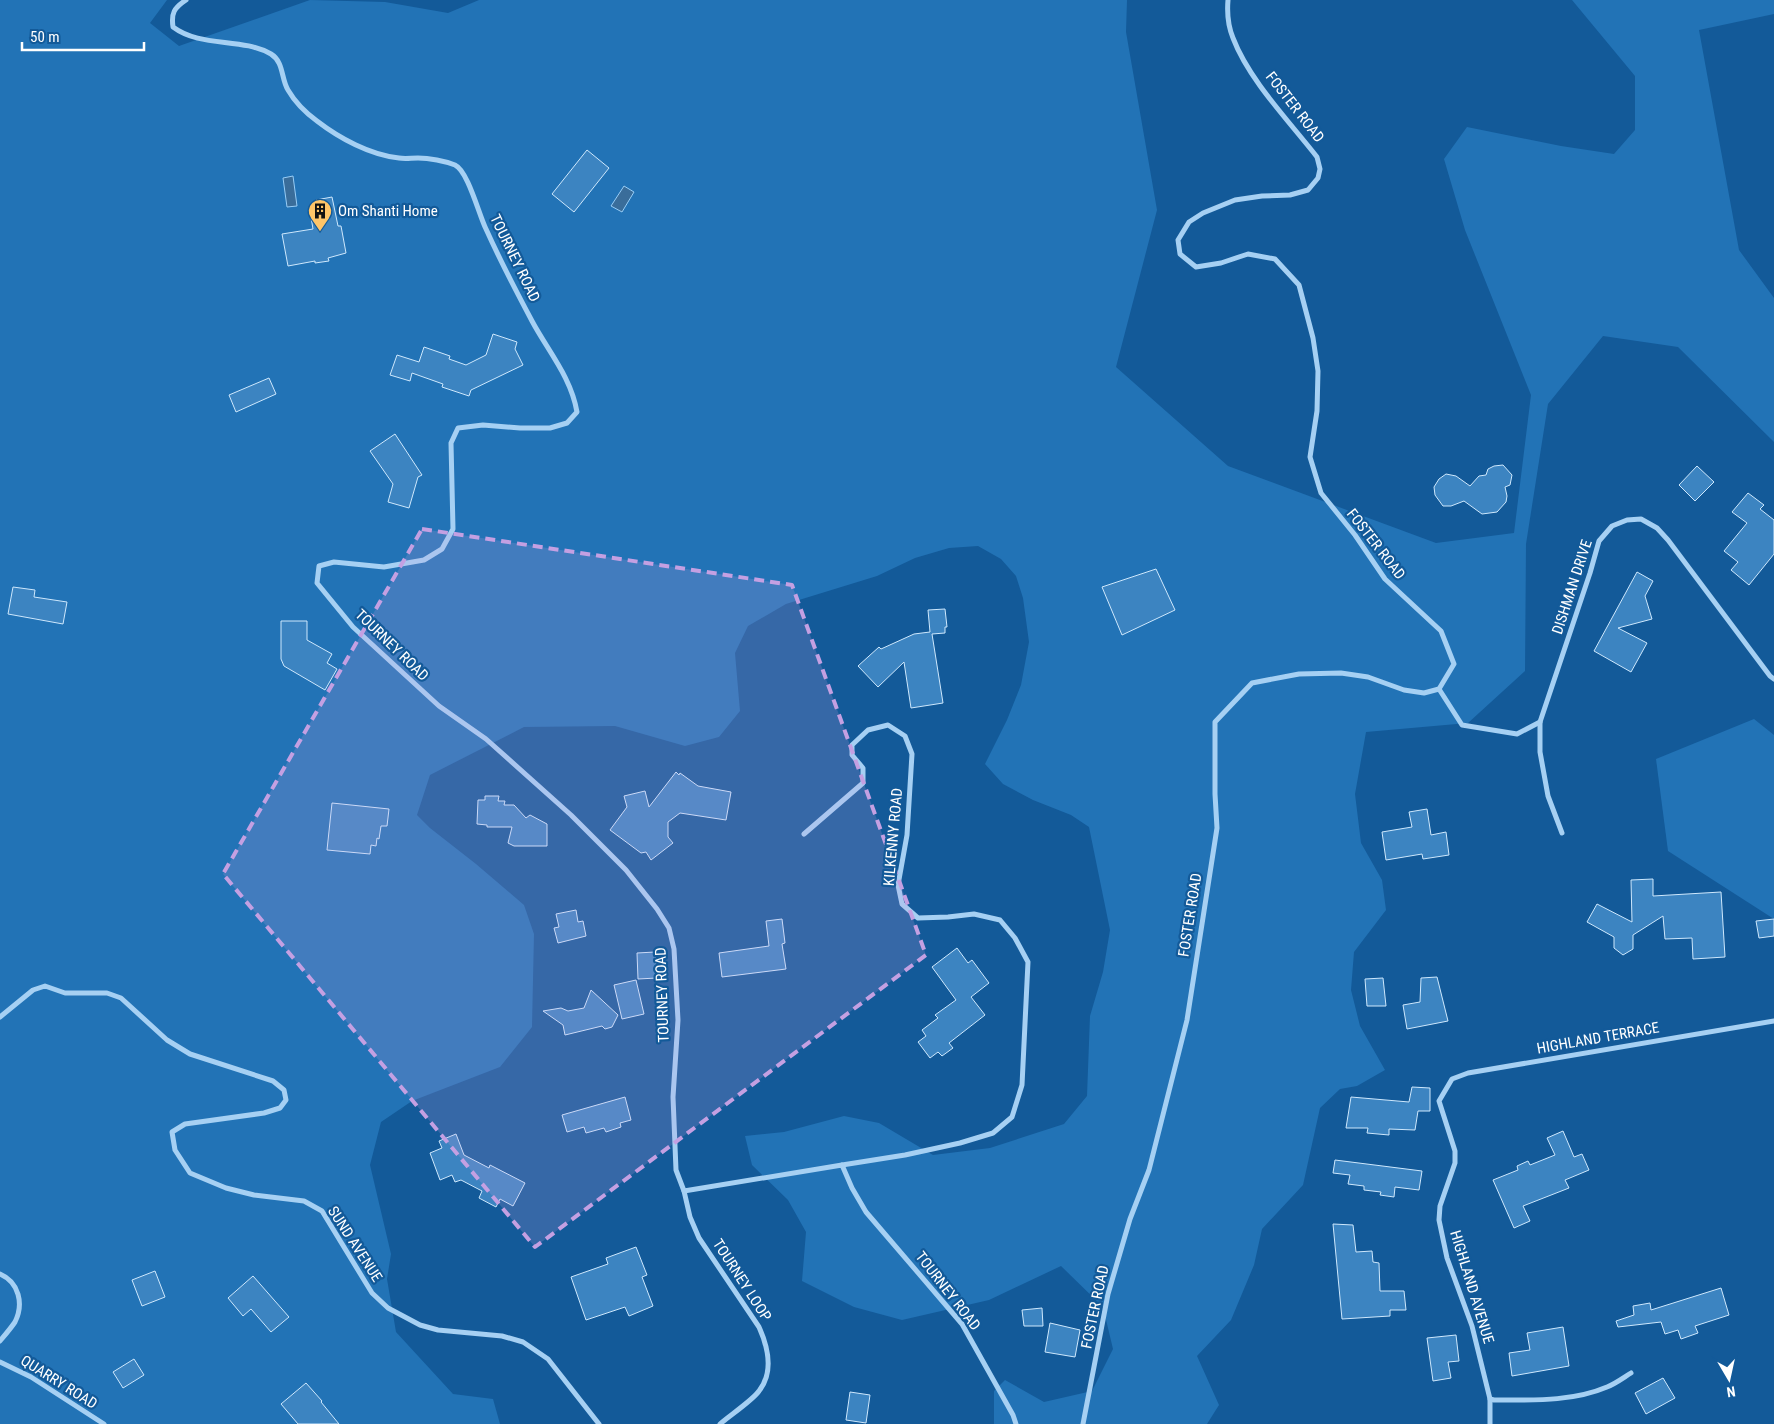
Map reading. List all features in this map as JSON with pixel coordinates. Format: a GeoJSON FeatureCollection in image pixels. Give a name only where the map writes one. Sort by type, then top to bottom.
{"type":"FeatureCollection","features":[{"type":"Feature","properties":{"kind":"street","name":"TOURNEY ROAD"},"geometry":{"type":"LineString","coordinates":[[186,0],[176,6],[171,16],[173,27],[181,33],[194,38],[238,44],[271,54],[279,62],[287,89],[300,106],[334,132],[380,155],[419,158],[456,166],[464,175],[486,230],[532,322],[563,372],[574,395],[577,412],[567,423],[550,428],[483,425],[458,428],[451,443],[454,529],[442,548],[424,560],[384,567],[334,562],[319,566],[317,583],[353,627],[432,700],[486,739],[571,815],[626,870],[657,909],[669,928],[674,949],[678,1010],[673,1097],[676,1170],[684,1191]]}},
{"type":"Feature","properties":{"kind":"street","name":"FOSTER ROAD"},"geometry":{"type":"LineString","coordinates":[[1084,1424],[1108,1294],[1130,1219],[1149,1170],[1187,1020],[1217,828],[1215,722],[1252,683],[1299,674],[1342,673],[1368,677],[1404,690],[1424,693],[1439,689],[1454,664],[1441,631],[1385,579],[1356,535],[1321,493],[1310,457],[1317,411],[1318,371],[1313,338],[1299,285],[1275,259],[1248,254],[1222,263],[1196,267],[1180,254],[1178,240],[1189,222],[1235,200],[1262,196],[1290,195],[1308,190],[1318,178],[1320,169],[1317,157],[1257,81],[1242,56],[1232,37],[1228,20],[1228,0]]}},
{"type":"Feature","properties":{"kind":"street","name":"DISHMAN DRIVE"},"geometry":{"type":"LineString","coordinates":[[1562,833],[1548,796],[1540,752],[1540,722],[1599,541],[1612,526],[1627,520],[1641,520],[1657,528],[1774,679]]}},
{"type":"Feature","properties":{"kind":"street"},"geometry":{"type":"LineString","coordinates":[[1439,689],[1462,725],[1517,734],[1540,722]]}},
{"type":"Feature","properties":{"kind":"street","name":"KILKENNY ROAD"},"geometry":{"type":"LineString","coordinates":[[804,834],[863,783],[862,768],[852,755],[852,745],[868,730],[888,725],[905,736],[912,754],[907,835],[898,886],[902,904],[918,918],[974,914],[1000,920],[1015,938],[1028,962],[1022,1085],[1012,1116],[993,1133],[960,1143],[905,1155],[842,1165]]}},
{"type":"Feature","properties":{"kind":"street","name":"SUND AVENUE"},"geometry":{"type":"LineString","coordinates":[[0,1017],[33,990],[44,986],[64,993],[107,993],[120,998],[167,1040],[190,1054],[273,1081],[284,1090],[286,1100],[280,1108],[264,1113],[186,1124],[172,1132],[175,1150],[190,1173],[226,1188],[254,1195],[304,1201],[322,1211],[372,1293],[388,1308],[420,1325],[438,1330],[502,1336],[524,1342],[548,1360],[599,1424]]}},
{"type":"Feature","properties":{"kind":"street","name":"HIGHLAND TERRACE"},"geometry":{"type":"LineString","coordinates":[[1439,1101],[1452,1079],[1468,1073],[1774,1021]]}},
{"type":"Feature","properties":{"kind":"street","name":"HIGHLAND AVENUE"},"geometry":{"type":"LineString","coordinates":[[1439,1101],[1455,1150],[1455,1163],[1440,1206],[1439,1220],[1447,1258],[1472,1326],[1490,1399],[1490,1424]]}},
{"type":"Feature","properties":{"kind":"street","name":"TOURNEY ROAD"},"geometry":{"type":"LineString","coordinates":[[842,1165],[852,1188],[866,1212],[962,1324],[1013,1415],[1016,1424]]}},
{"type":"Feature","properties":{"kind":"street"},"geometry":{"type":"LineString","coordinates":[[684,1191],[842,1165]]}},
{"type":"Feature","properties":{"kind":"street","name":"TOURNEY LOOP"},"geometry":{"type":"LineString","coordinates":[[684,1191],[690,1217],[699,1238],[759,1327],[769,1359],[760,1391],[720,1424]]}},
{"type":"Feature","properties":{"kind":"street"},"geometry":{"type":"LineString","coordinates":[[0,1274],[15,1285],[20,1302],[15,1321],[0,1341]]}},
{"type":"Feature","properties":{"kind":"street","name":"QUARRY ROAD"},"geometry":{"type":"LineString","coordinates":[[0,1362],[31,1376],[104,1424]]}},
{"type":"Feature","properties":{"kind":"street"},"geometry":{"type":"LineString","coordinates":[[1490,1399],[1547,1400],[1592,1392],[1608,1387],[1631,1374]]}},
{"type":"Feature","properties":{"kind":"highlighted area"},"geometry":{"type":"Polygon","coordinates":[[[422,529],[792,585],[926,955],[535,1247],[223,874],[422,529]]]}},
{"type":"Feature","properties":{"kind":"shaded area"},"geometry":{"type":"Polygon","coordinates":[[[0,0],[167,0],[150,23],[179,46],[310,0],[385,2],[448,13],[479,0],[1127,0],[1126,32],[1157,210],[1116,367],[1228,466],[1436,543],[1514,533],[1531,395],[1465,230],[1444,159],[1467,127],[1561,146],[1614,154],[1635,130],[1635,76],[1572,0],[1774,0],[1774,14],[1699,30],[1739,250],[1774,298],[1774,442],[1678,347],[1603,336],[1548,404],[1526,544],[1525,671],[1468,723],[1366,732],[1355,794],[1361,843],[1382,880],[1386,910],[1354,952],[1351,990],[1360,1026],[1385,1070],[1357,1086],[1340,1089],[1320,1108],[1303,1185],[1262,1229],[1254,1265],[1231,1320],[1197,1356],[1219,1405],[1207,1424],[994,1424],[994,1391],[1005,1380],[1044,1402],[1092,1391],[1113,1349],[1103,1307],[1061,1266],[989,1300],[902,1320],[854,1307],[802,1281],[806,1232],[788,1200],[752,1165],[745,1136],[784,1132],[844,1116],[879,1123],[933,1155],[990,1148],[1064,1124],[1087,1096],[1090,1016],[1103,972],[1110,930],[1089,827],[1071,815],[1033,800],[1003,784],[985,764],[1007,720],[1021,685],[1029,642],[1023,598],[1016,576],[1001,559],[978,546],[949,548],[915,558],[877,576],[786,604],[748,626],[735,653],[740,711],[719,737],[685,746],[615,726],[524,727],[430,775],[417,815],[430,828],[524,905],[534,934],[532,1027],[500,1067],[412,1101],[381,1122],[370,1165],[391,1254],[387,1279],[396,1332],[453,1394],[493,1399],[500,1424],[0,1424],[0,0]]]}},
{"type":"Feature","properties":{"kind":"shaded area"},"geometry":{"type":"Polygon","coordinates":[[[293,176],[297,206],[287,207],[283,178],[293,176]]]}},
{"type":"Feature","properties":{"kind":"shaded area"},"geometry":{"type":"Polygon","coordinates":[[[624,186],[634,192],[622,212],[611,206],[624,186]]]}},
{"type":"Feature","properties":{"kind":"shaded area"},"geometry":{"type":"Polygon","coordinates":[[[1754,719],[1774,735],[1774,919],[1668,851],[1656,759],[1754,719]]]}},
{"type":"Feature","properties":{"kind":"building"},"geometry":{"type":"Polygon","coordinates":[[[587,150],[609,168],[574,212],[552,194],[587,150]]]}},
{"type":"Feature","properties":{"kind":"building","name":"Om Shanti Home"},"geometry":{"type":"Polygon","coordinates":[[[332,197],[338,226],[341,226],[346,253],[328,258],[329,261],[315,263],[315,261],[288,266],[282,234],[313,229],[311,217],[319,215],[316,200],[332,197]]]}},
{"type":"Feature","properties":{"kind":"building"},"geometry":{"type":"Polygon","coordinates":[[[493,334],[517,342],[515,349],[523,365],[471,390],[469,396],[442,387],[443,384],[412,373],[410,381],[390,375],[397,355],[419,362],[424,347],[450,356],[449,359],[466,365],[486,355],[493,334]]]}},
{"type":"Feature","properties":{"kind":"building"},"geometry":{"type":"Polygon","coordinates":[[[269,378],[276,394],[236,412],[229,395],[269,378]]]}},
{"type":"Feature","properties":{"kind":"building"},"geometry":{"type":"Polygon","coordinates":[[[395,434],[422,475],[418,477],[409,508],[388,502],[393,484],[370,451],[395,434]]]}},
{"type":"Feature","properties":{"kind":"building"},"geometry":{"type":"Polygon","coordinates":[[[1503,465],[1512,475],[1510,485],[1505,487],[1506,502],[1497,512],[1482,514],[1464,501],[1451,506],[1443,506],[1435,495],[1434,487],[1439,479],[1446,474],[1456,476],[1470,486],[1479,476],[1486,475],[1488,469],[1503,465]]]}},
{"type":"Feature","properties":{"kind":"building"},"geometry":{"type":"Polygon","coordinates":[[[1697,466],[1714,482],[1695,501],[1679,485],[1697,466]]]}},
{"type":"Feature","properties":{"kind":"building"},"geometry":{"type":"Polygon","coordinates":[[[1748,493],[1764,505],[1760,509],[1774,520],[1774,554],[1749,585],[1731,570],[1738,562],[1724,551],[1747,523],[1732,512],[1748,493]]]}},
{"type":"Feature","properties":{"kind":"building"},"geometry":{"type":"Polygon","coordinates":[[[1156,569],[1175,610],[1122,635],[1102,587],[1156,569]]]}},
{"type":"Feature","properties":{"kind":"building"},"geometry":{"type":"Polygon","coordinates":[[[1637,572],[1653,581],[1645,596],[1652,619],[1618,628],[1647,643],[1631,672],[1594,651],[1637,572]]]}},
{"type":"Feature","properties":{"kind":"building"},"geometry":{"type":"Polygon","coordinates":[[[13,587],[35,590],[34,597],[67,602],[63,624],[8,614],[13,587]]]}},
{"type":"Feature","properties":{"kind":"building"},"geometry":{"type":"Polygon","coordinates":[[[945,609],[947,627],[945,627],[945,633],[932,634],[943,703],[911,708],[904,662],[878,687],[858,666],[879,647],[881,649],[914,634],[930,632],[928,610],[945,609]]]}},
{"type":"Feature","properties":{"kind":"building"},"geometry":{"type":"Polygon","coordinates":[[[281,621],[307,621],[307,640],[332,654],[327,663],[337,669],[325,690],[284,666],[281,659],[281,621]]]}},
{"type":"Feature","properties":{"kind":"building"},"geometry":{"type":"Polygon","coordinates":[[[676,772],[698,786],[731,792],[726,820],[680,813],[668,822],[668,837],[673,843],[651,860],[646,852],[641,853],[610,830],[627,807],[624,796],[645,791],[649,807],[676,772]]]}},
{"type":"Feature","properties":{"kind":"building"},"geometry":{"type":"Polygon","coordinates":[[[485,796],[499,796],[498,801],[505,801],[504,805],[514,805],[526,818],[530,815],[547,824],[547,846],[514,846],[508,843],[512,827],[487,827],[487,825],[477,824],[478,800],[485,800],[485,796]]]}},
{"type":"Feature","properties":{"kind":"building"},"geometry":{"type":"Polygon","coordinates":[[[332,803],[389,809],[387,826],[381,826],[379,839],[377,838],[376,846],[371,845],[370,854],[327,850],[332,803]]]}},
{"type":"Feature","properties":{"kind":"building"},"geometry":{"type":"Polygon","coordinates":[[[1427,809],[1431,835],[1446,832],[1449,855],[1423,859],[1422,854],[1386,860],[1382,832],[1412,827],[1409,812],[1427,809]]]}},
{"type":"Feature","properties":{"kind":"building"},"geometry":{"type":"Polygon","coordinates":[[[1653,879],[1653,896],[1721,892],[1725,957],[1693,959],[1692,938],[1665,939],[1663,916],[1633,935],[1633,949],[1623,955],[1614,948],[1614,937],[1587,922],[1597,904],[1632,922],[1631,880],[1653,879]]]}},
{"type":"Feature","properties":{"kind":"building"},"geometry":{"type":"Polygon","coordinates":[[[576,910],[578,922],[583,921],[586,936],[558,943],[554,928],[559,927],[556,914],[576,910]]]}},
{"type":"Feature","properties":{"kind":"building"},"geometry":{"type":"Polygon","coordinates":[[[782,919],[785,943],[782,944],[786,969],[722,977],[719,953],[769,946],[766,921],[782,919]]]}},
{"type":"Feature","properties":{"kind":"building"},"geometry":{"type":"Polygon","coordinates":[[[1774,919],[1774,936],[1759,938],[1756,921],[1774,919]]]}},
{"type":"Feature","properties":{"kind":"building"},"geometry":{"type":"Polygon","coordinates":[[[957,948],[968,963],[972,960],[989,983],[971,997],[985,1015],[949,1043],[953,1048],[942,1056],[938,1052],[930,1058],[918,1042],[926,1036],[922,1030],[938,1018],[935,1015],[956,1000],[932,967],[957,948]]]}},
{"type":"Feature","properties":{"kind":"building"},"geometry":{"type":"Polygon","coordinates":[[[655,952],[657,978],[638,979],[637,953],[655,952]]]}},
{"type":"Feature","properties":{"kind":"building"},"geometry":{"type":"Polygon","coordinates":[[[1437,977],[1448,1021],[1407,1029],[1403,1005],[1420,1002],[1421,978],[1437,977]]]}},
{"type":"Feature","properties":{"kind":"building"},"geometry":{"type":"Polygon","coordinates":[[[1383,978],[1386,1006],[1367,1006],[1365,979],[1383,978]]]}},
{"type":"Feature","properties":{"kind":"building"},"geometry":{"type":"Polygon","coordinates":[[[636,980],[644,1014],[622,1019],[614,985],[636,980]]]}},
{"type":"Feature","properties":{"kind":"building"},"geometry":{"type":"Polygon","coordinates":[[[591,990],[618,1015],[612,1027],[605,1029],[602,1026],[565,1035],[563,1025],[543,1011],[561,1008],[568,1011],[584,1008],[591,990]]]}},
{"type":"Feature","properties":{"kind":"building"},"geometry":{"type":"Polygon","coordinates":[[[1412,1087],[1430,1088],[1430,1111],[1418,1111],[1415,1130],[1389,1129],[1389,1135],[1367,1133],[1368,1128],[1346,1128],[1351,1097],[1409,1102],[1412,1087]]]}},
{"type":"Feature","properties":{"kind":"building"},"geometry":{"type":"Polygon","coordinates":[[[625,1097],[631,1120],[620,1123],[621,1127],[606,1132],[604,1128],[586,1133],[584,1127],[567,1132],[562,1115],[625,1097]]]}},
{"type":"Feature","properties":{"kind":"building"},"geometry":{"type":"Polygon","coordinates":[[[1563,1131],[1574,1157],[1582,1154],[1589,1170],[1565,1180],[1569,1188],[1523,1206],[1530,1221],[1514,1228],[1493,1180],[1518,1170],[1517,1166],[1528,1161],[1530,1165],[1555,1155],[1547,1138],[1563,1131]]]}},
{"type":"Feature","properties":{"kind":"building"},"geometry":{"type":"Polygon","coordinates":[[[456,1134],[464,1155],[489,1168],[490,1165],[525,1183],[513,1206],[500,1199],[496,1207],[479,1198],[482,1191],[461,1180],[455,1182],[452,1175],[440,1180],[430,1153],[442,1148],[439,1141],[456,1134]]]}},
{"type":"Feature","properties":{"kind":"building"},"geometry":{"type":"Polygon","coordinates":[[[1335,1160],[1422,1171],[1419,1190],[1395,1187],[1394,1197],[1380,1195],[1381,1192],[1364,1190],[1364,1186],[1348,1184],[1350,1175],[1333,1173],[1335,1160]]]}},
{"type":"Feature","properties":{"kind":"building"},"geometry":{"type":"Polygon","coordinates":[[[1333,1224],[1353,1225],[1356,1252],[1372,1251],[1373,1262],[1379,1263],[1380,1291],[1404,1291],[1406,1310],[1390,1310],[1390,1316],[1342,1319],[1333,1224]]]}},
{"type":"Feature","properties":{"kind":"building"},"geometry":{"type":"Polygon","coordinates":[[[636,1247],[647,1275],[642,1277],[653,1306],[629,1316],[625,1307],[586,1320],[571,1277],[608,1264],[606,1258],[636,1247]]]}},
{"type":"Feature","properties":{"kind":"building"},"geometry":{"type":"Polygon","coordinates":[[[155,1271],[165,1297],[142,1306],[132,1280],[155,1271]]]}},
{"type":"Feature","properties":{"kind":"building"},"geometry":{"type":"Polygon","coordinates":[[[253,1276],[289,1317],[271,1332],[251,1309],[243,1316],[228,1298],[253,1276]]]}},
{"type":"Feature","properties":{"kind":"building"},"geometry":{"type":"Polygon","coordinates":[[[1721,1288],[1729,1315],[1695,1326],[1698,1333],[1681,1339],[1678,1330],[1665,1334],[1661,1322],[1618,1327],[1616,1321],[1634,1315],[1633,1306],[1650,1303],[1651,1310],[1721,1288]]]}},
{"type":"Feature","properties":{"kind":"building"},"geometry":{"type":"Polygon","coordinates":[[[1042,1308],[1043,1326],[1024,1326],[1022,1310],[1042,1308]]]}},
{"type":"Feature","properties":{"kind":"building"},"geometry":{"type":"Polygon","coordinates":[[[1050,1323],[1080,1330],[1075,1357],[1045,1352],[1050,1323]]]}},
{"type":"Feature","properties":{"kind":"building"},"geometry":{"type":"Polygon","coordinates":[[[1563,1327],[1569,1366],[1512,1376],[1509,1353],[1530,1350],[1527,1333],[1563,1327]]]}},
{"type":"Feature","properties":{"kind":"building"},"geometry":{"type":"Polygon","coordinates":[[[1456,1335],[1459,1361],[1448,1362],[1451,1378],[1433,1381],[1427,1338],[1456,1335]]]}},
{"type":"Feature","properties":{"kind":"building"},"geometry":{"type":"Polygon","coordinates":[[[134,1359],[144,1375],[123,1388],[113,1372],[134,1359]]]}},
{"type":"Feature","properties":{"kind":"building"},"geometry":{"type":"Polygon","coordinates":[[[1663,1378],[1675,1398],[1646,1414],[1635,1393],[1663,1378]]]}},
{"type":"Feature","properties":{"kind":"building"},"geometry":{"type":"Polygon","coordinates":[[[306,1383],[339,1424],[298,1424],[281,1404],[306,1383]]]}},
{"type":"Feature","properties":{"kind":"building"},"geometry":{"type":"Polygon","coordinates":[[[850,1392],[870,1395],[866,1423],[846,1420],[850,1392]]]}},
{"type":"Feature","properties":{"kind":"place","name":"Om Shanti Home"},"geometry":{"type":"Point","coordinates":[320,232]}}]}
